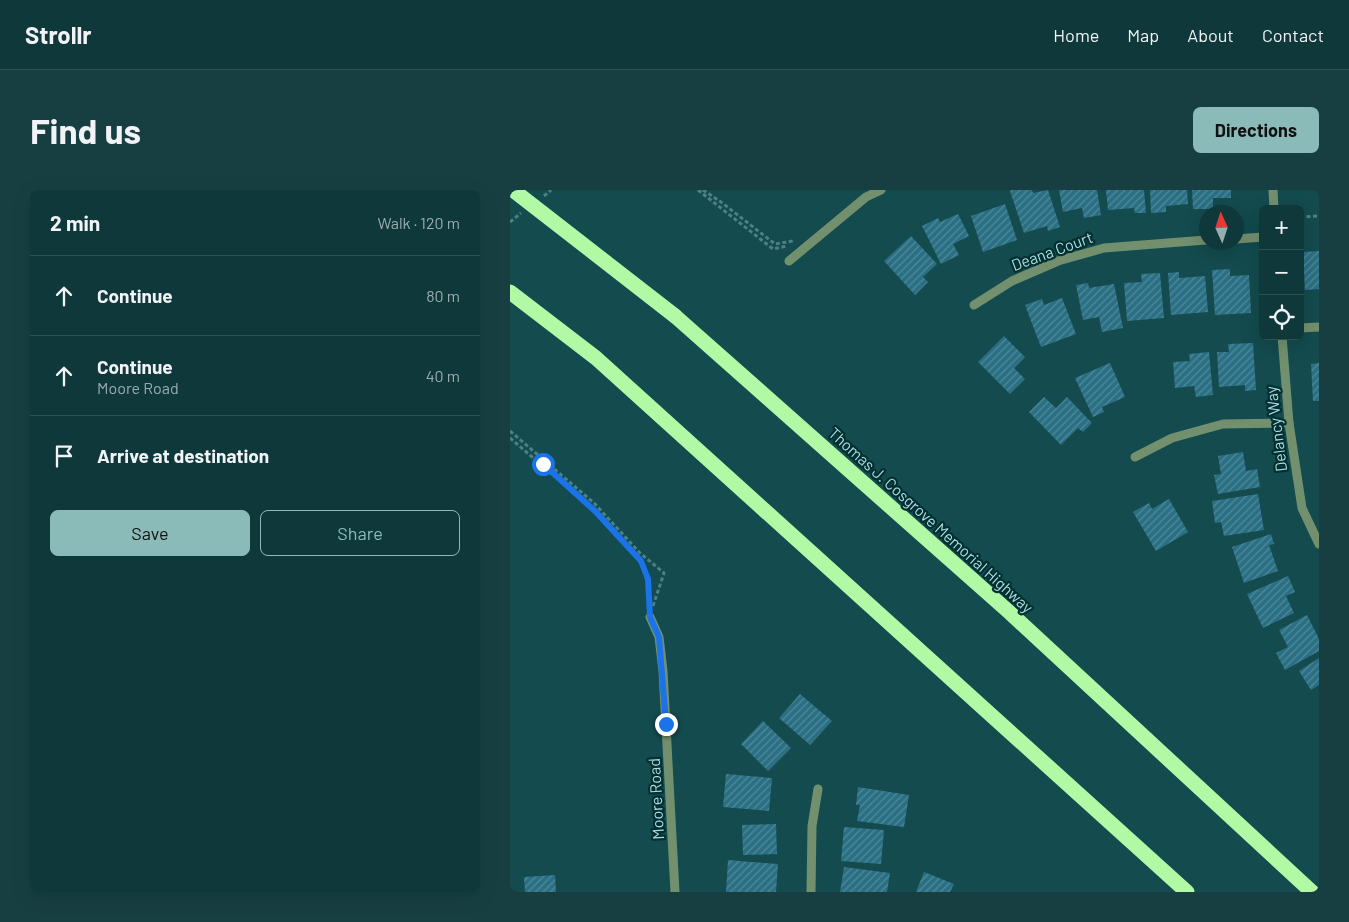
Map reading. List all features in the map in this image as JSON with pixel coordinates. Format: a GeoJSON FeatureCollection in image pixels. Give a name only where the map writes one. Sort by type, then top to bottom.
{"type":"FeatureCollection","features":[{"type":"Feature","properties":{"kind":"highway","name":"Thomas J. Cosgrove Memorial Highway"},"geometry":{"type":"LineString","coordinates":[[513,190],[675,316],[1008,611],[1312,892]]}},
{"type":"Feature","properties":{"kind":"highway"},"geometry":{"type":"LineString","coordinates":[[510,292],[596,358],[1187,892]]}},
{"type":"Feature","properties":{"kind":"street"},"geometry":{"type":"LineString","coordinates":[[789,261],[866,198],[881,190]]}},
{"type":"Feature","properties":{"kind":"street"},"geometry":{"type":"LineString","coordinates":[[1273,190],[1274,205]]}},
{"type":"Feature","properties":{"kind":"street"},"geometry":{"type":"LineString","coordinates":[[1244,238],[1259,237]]}},
{"type":"Feature","properties":{"kind":"street","name":"Deana Court"},"geometry":{"type":"LineString","coordinates":[[974,305],[1012,281],[1058,262],[1104,248],[1199,241]]}},
{"type":"Feature","properties":{"kind":"street"},"geometry":{"type":"LineString","coordinates":[[1304,328],[1319,327]]}},
{"type":"Feature","properties":{"kind":"street","name":"Delancy Way"},"geometry":{"type":"LineString","coordinates":[[1282,340],[1288,423],[1302,508],[1319,544]]}},
{"type":"Feature","properties":{"kind":"street"},"geometry":{"type":"LineString","coordinates":[[1135,457],[1172,438],[1223,424],[1288,423]]}},
{"type":"Feature","properties":{"kind":"street","name":"Moore Road"},"geometry":{"type":"LineString","coordinates":[[650,617],[659,637],[663,671],[676,892]]}},
{"type":"Feature","properties":{"kind":"street"},"geometry":{"type":"LineString","coordinates":[[811,892],[812,826],[818,788]]}},
{"type":"Feature","properties":{"kind":"path"},"geometry":{"type":"LineString","coordinates":[[698,190],[773,249],[815,241]]}},
{"type":"Feature","properties":{"kind":"path"},"geometry":{"type":"LineString","coordinates":[[703,190],[775,244],[793,241]]}},
{"type":"Feature","properties":{"kind":"path"},"geometry":{"type":"LineString","coordinates":[[1304,216],[1319,216]]}},
{"type":"Feature","properties":{"kind":"path"},"geometry":{"type":"LineString","coordinates":[[510,431],[594,503],[640,553],[664,574],[650,617]]}},
{"type":"Feature","properties":{"kind":"path"},"geometry":{"type":"LineString","coordinates":[[510,438],[595,511],[641,561],[648,579],[650,617]]}},
{"type":"Feature","properties":{"kind":"building"},"geometry":{"type":"Polygon","coordinates":[[[1032,190],[1033,193],[1048,190],[1060,227],[1048,231],[1047,226],[1024,233],[1010,191],[1032,190]]]}},
{"type":"Feature","properties":{"kind":"building"},"geometry":{"type":"Polygon","coordinates":[[[1059,190],[1097,190],[1101,215],[1084,218],[1082,208],[1063,212],[1059,190]]]}},
{"type":"Feature","properties":{"kind":"building"},"geometry":{"type":"Polygon","coordinates":[[[1106,190],[1144,190],[1146,213],[1135,213],[1134,208],[1108,210],[1106,190]]]}},
{"type":"Feature","properties":{"kind":"building"},"geometry":{"type":"Polygon","coordinates":[[[1150,190],[1187,190],[1188,204],[1166,206],[1166,212],[1151,213],[1150,190]]]}},
{"type":"Feature","properties":{"kind":"building"},"geometry":{"type":"Polygon","coordinates":[[[1192,190],[1231,190],[1231,198],[1213,198],[1213,205],[1199,205],[1199,209],[1193,209],[1192,190]]]}},
{"type":"Feature","properties":{"kind":"building"},"geometry":{"type":"Polygon","coordinates":[[[1005,204],[1017,240],[983,252],[971,216],[1005,204]]]}},
{"type":"Feature","properties":{"kind":"building"},"geometry":{"type":"Polygon","coordinates":[[[958,214],[969,236],[953,244],[959,255],[941,264],[922,226],[938,218],[940,222],[958,214]]]}},
{"type":"Feature","properties":{"kind":"building"},"geometry":{"type":"Polygon","coordinates":[[[911,236],[937,264],[923,277],[928,282],[915,295],[884,261],[911,236]]]}},
{"type":"Feature","properties":{"kind":"building"},"geometry":{"type":"Polygon","coordinates":[[[1319,251],[1319,289],[1305,290],[1304,252],[1319,251]]]}},
{"type":"Feature","properties":{"kind":"building"},"geometry":{"type":"Polygon","coordinates":[[[1230,269],[1230,276],[1249,275],[1251,313],[1215,315],[1212,270],[1230,269]]]}},
{"type":"Feature","properties":{"kind":"building"},"geometry":{"type":"Polygon","coordinates":[[[1179,272],[1179,278],[1205,276],[1208,312],[1171,315],[1168,273],[1179,272]]]}},
{"type":"Feature","properties":{"kind":"building"},"geometry":{"type":"Polygon","coordinates":[[[1160,273],[1164,318],[1127,321],[1124,283],[1142,282],[1141,274],[1160,273]]]}},
{"type":"Feature","properties":{"kind":"building"},"geometry":{"type":"Polygon","coordinates":[[[1088,283],[1089,288],[1114,284],[1123,328],[1102,332],[1099,317],[1083,320],[1076,285],[1088,283]]]}},
{"type":"Feature","properties":{"kind":"building"},"geometry":{"type":"Polygon","coordinates":[[[1062,298],[1076,334],[1041,347],[1025,305],[1042,299],[1044,305],[1062,298]]]}},
{"type":"Feature","properties":{"kind":"building"},"geometry":{"type":"Polygon","coordinates":[[[1004,336],[1025,357],[1014,368],[1025,379],[1010,394],[978,362],[1004,336]]]}},
{"type":"Feature","properties":{"kind":"building"},"geometry":{"type":"Polygon","coordinates":[[[1253,343],[1256,390],[1245,391],[1245,385],[1219,387],[1217,352],[1229,352],[1228,344],[1253,343]]]}},
{"type":"Feature","properties":{"kind":"building"},"geometry":{"type":"Polygon","coordinates":[[[1209,352],[1213,395],[1196,397],[1194,386],[1175,388],[1173,362],[1190,361],[1189,354],[1209,352]]]}},
{"type":"Feature","properties":{"kind":"building"},"geometry":{"type":"Polygon","coordinates":[[[1110,363],[1125,397],[1102,407],[1104,412],[1093,417],[1075,378],[1110,363]]]}},
{"type":"Feature","properties":{"kind":"building"},"geometry":{"type":"Polygon","coordinates":[[[1319,363],[1319,401],[1313,401],[1311,364],[1319,363]]]}},
{"type":"Feature","properties":{"kind":"building"},"geometry":{"type":"Polygon","coordinates":[[[1044,397],[1056,408],[1067,397],[1092,423],[1083,432],[1078,428],[1061,445],[1029,412],[1044,397]]]}},
{"type":"Feature","properties":{"kind":"building"},"geometry":{"type":"Polygon","coordinates":[[[1243,452],[1246,471],[1257,469],[1260,487],[1218,494],[1214,475],[1221,474],[1218,456],[1243,452]]]}},
{"type":"Feature","properties":{"kind":"building"},"geometry":{"type":"Polygon","coordinates":[[[1258,494],[1264,530],[1224,536],[1221,522],[1215,523],[1212,501],[1258,494]]]}},
{"type":"Feature","properties":{"kind":"building"},"geometry":{"type":"Polygon","coordinates":[[[1169,499],[1188,532],[1156,551],[1133,512],[1149,503],[1152,509],[1169,499]]]}},
{"type":"Feature","properties":{"kind":"building"},"geometry":{"type":"Polygon","coordinates":[[[1271,534],[1274,544],[1269,545],[1278,571],[1244,583],[1232,547],[1271,534]]]}},
{"type":"Feature","properties":{"kind":"building"},"geometry":{"type":"Polygon","coordinates":[[[1288,576],[1295,592],[1286,596],[1294,613],[1263,628],[1247,594],[1288,576]]]}},
{"type":"Feature","properties":{"kind":"building"},"geometry":{"type":"Polygon","coordinates":[[[1307,615],[1319,639],[1319,651],[1285,670],[1276,653],[1288,647],[1279,630],[1307,615]]]}},
{"type":"Feature","properties":{"kind":"building"},"geometry":{"type":"Polygon","coordinates":[[[1319,658],[1319,685],[1311,690],[1299,671],[1319,658]]]}},
{"type":"Feature","properties":{"kind":"building"},"geometry":{"type":"Polygon","coordinates":[[[800,694],[832,721],[810,745],[779,718],[800,694]]]}},
{"type":"Feature","properties":{"kind":"building"},"geometry":{"type":"Polygon","coordinates":[[[763,721],[791,748],[768,771],[741,744],[763,721]]]}},
{"type":"Feature","properties":{"kind":"building"},"geometry":{"type":"Polygon","coordinates":[[[726,774],[772,778],[769,811],[723,807],[726,774]]]}},
{"type":"Feature","properties":{"kind":"building"},"geometry":{"type":"Polygon","coordinates":[[[858,787],[909,795],[904,827],[857,821],[860,805],[856,805],[858,787]]]}},
{"type":"Feature","properties":{"kind":"building"},"geometry":{"type":"Polygon","coordinates":[[[776,824],[777,854],[743,855],[742,825],[776,824]]]}},
{"type":"Feature","properties":{"kind":"building"},"geometry":{"type":"Polygon","coordinates":[[[844,827],[884,830],[881,864],[841,861],[844,827]]]}},
{"type":"Feature","properties":{"kind":"building"},"geometry":{"type":"Polygon","coordinates":[[[728,860],[778,864],[776,892],[726,892],[728,860]]]}},
{"type":"Feature","properties":{"kind":"building"},"geometry":{"type":"Polygon","coordinates":[[[844,867],[890,873],[887,892],[840,892],[844,867]]]}},
{"type":"Feature","properties":{"kind":"building"},"geometry":{"type":"Polygon","coordinates":[[[924,872],[954,884],[950,892],[916,892],[924,872]]]}},
{"type":"Feature","properties":{"kind":"building"},"geometry":{"type":"Polygon","coordinates":[[[555,875],[556,892],[525,892],[524,877],[555,875]]]}},
{"type":"Feature","properties":{"kind":"route"},"geometry":{"type":"LineString","coordinates":[[543,464],[595,511],[641,561],[648,579],[650,617],[659,637],[666,724]]}}]}
